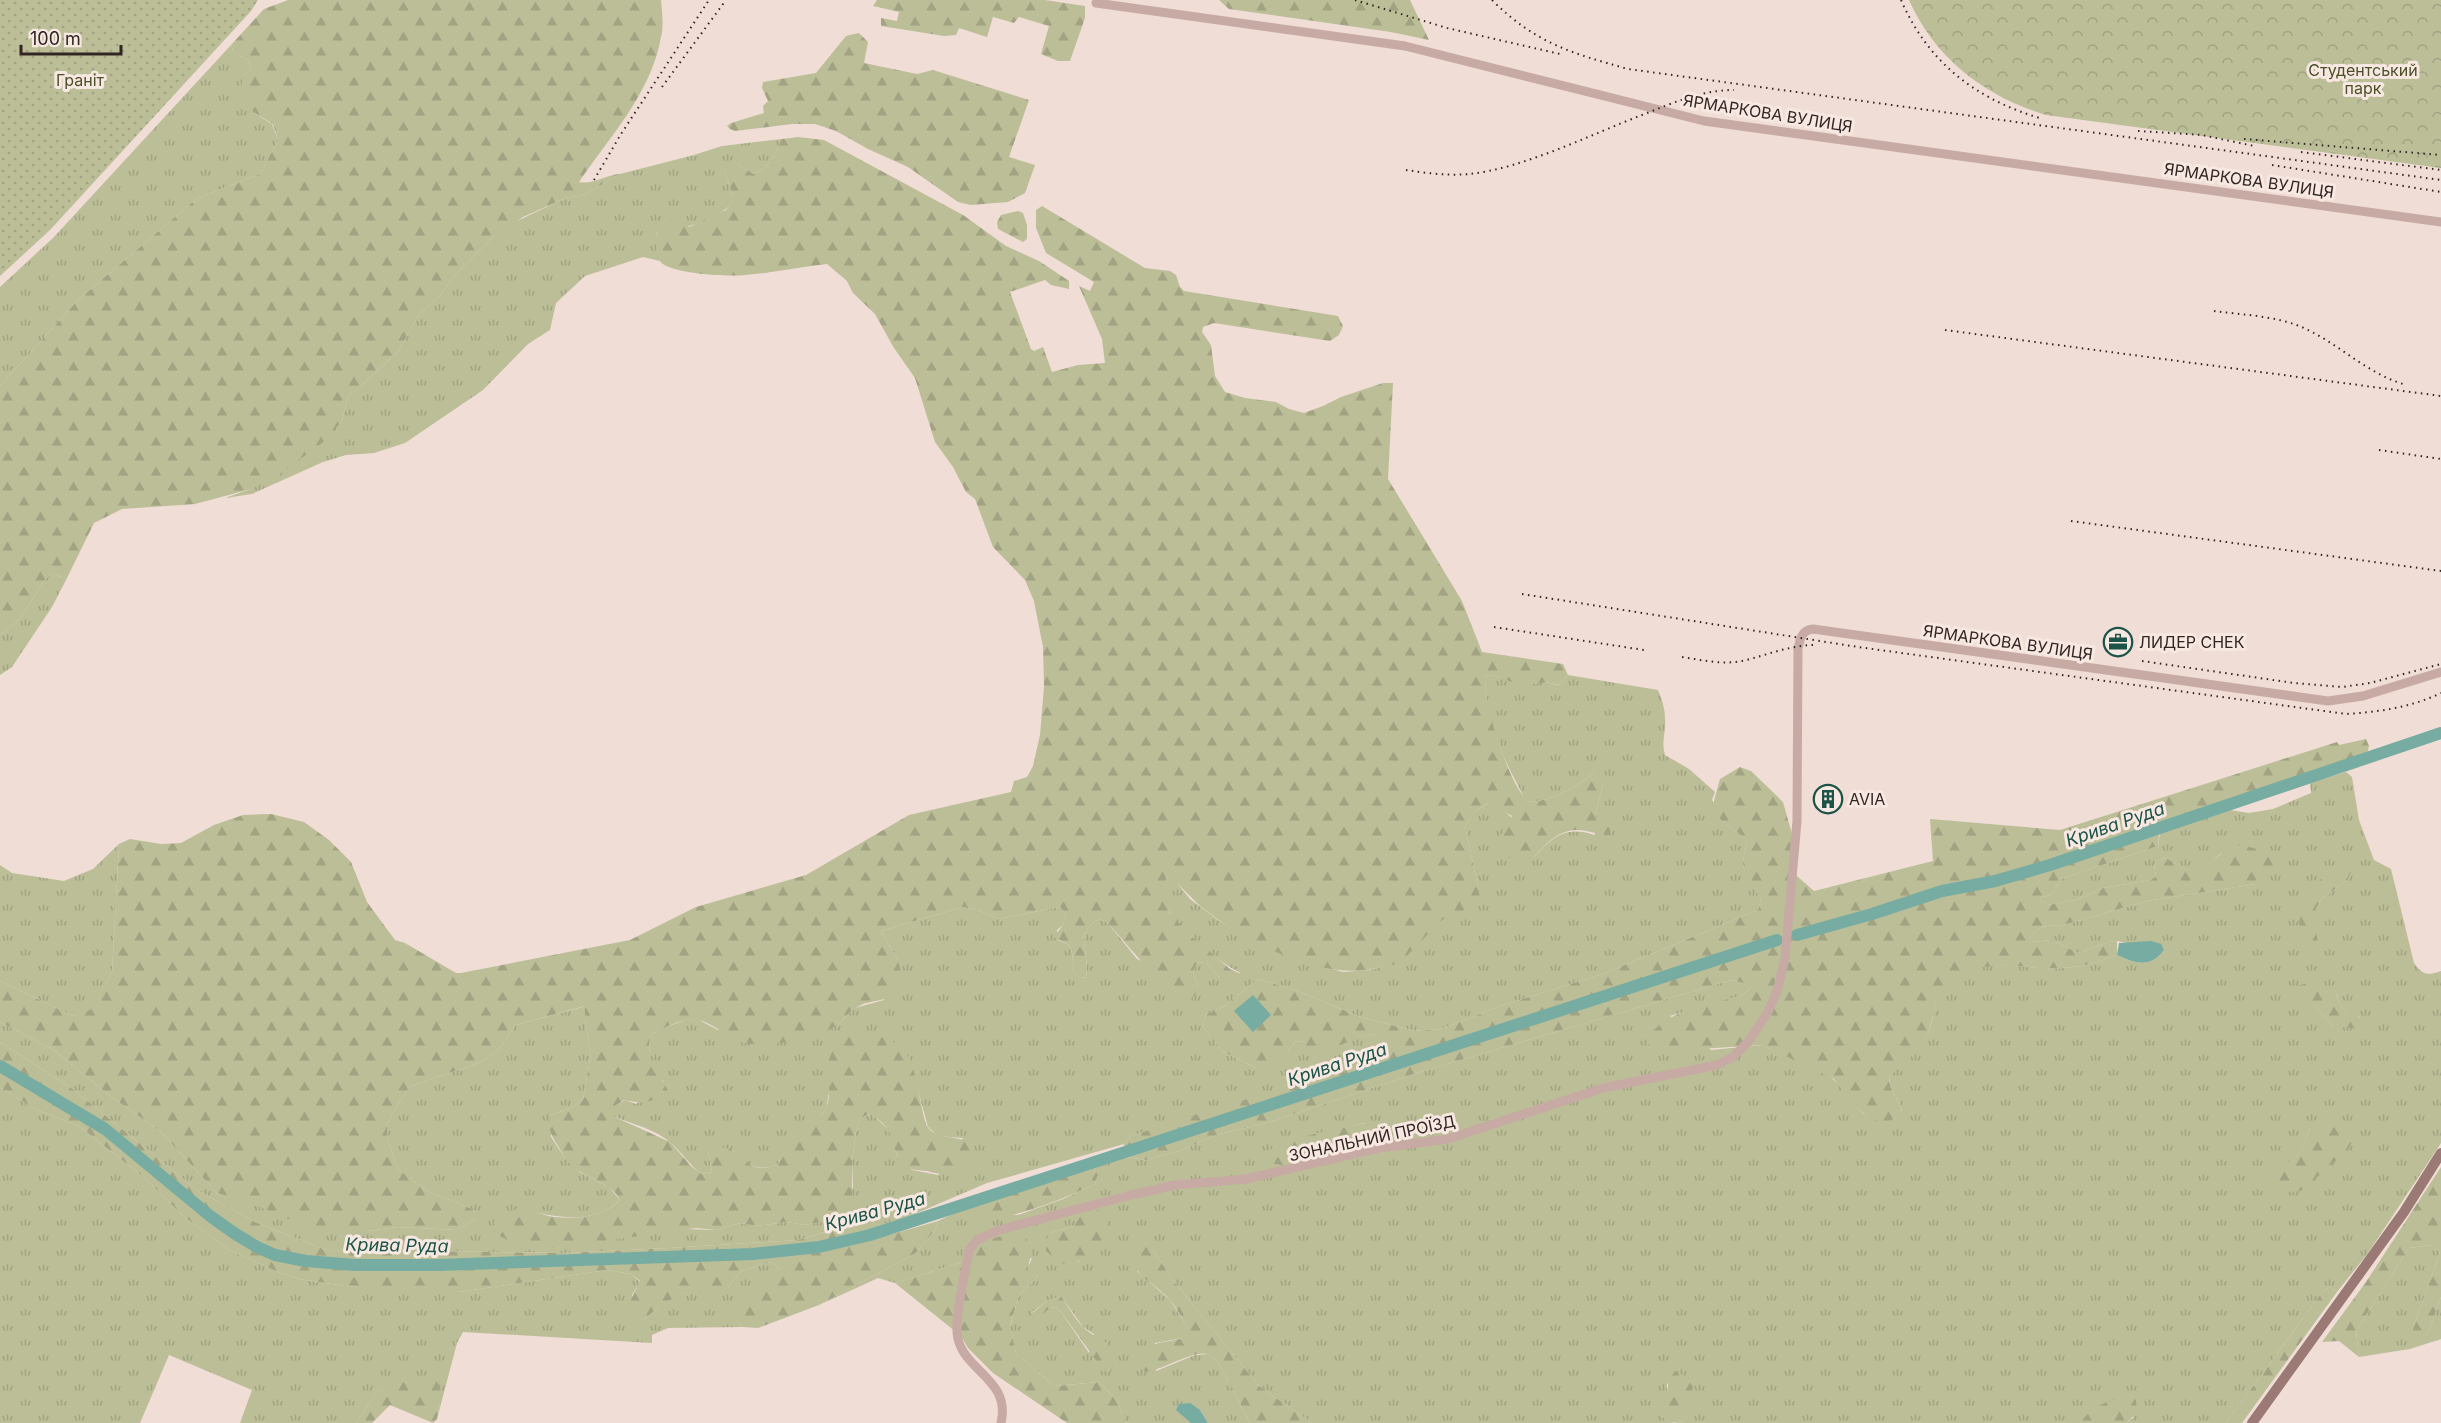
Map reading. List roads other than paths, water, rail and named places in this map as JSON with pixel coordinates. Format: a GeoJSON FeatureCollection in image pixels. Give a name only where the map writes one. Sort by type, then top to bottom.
{"type":"FeatureCollection","features":[{"type":"Feature","properties":{"kind":"main road"},"geometry":{"type":"LineString","coordinates":[[2252,1423],[2404,1212],[2441,1153]]}},
{"type":"Feature","properties":{"kind":"street","name":"ЯРМАРКОВА ВУЛИЦЯ"},"geometry":{"type":"LineString","coordinates":[[1096,3],[1405,46],[1704,121],[2441,222]]}},
{"type":"Feature","properties":{"kind":"street","name":"ЯРМАРКОВА ВУЛИЦЯ"},"geometry":{"type":"LineString","coordinates":[[1794,869],[1797,821],[1798,650],[1803,633],[1809,630],[2328,701],[2363,696],[2441,672]]}},
{"type":"Feature","properties":{"kind":"street","name":"ЗОНАЛЬНИЙ ПРОЇЗД"},"geometry":{"type":"LineString","coordinates":[[1000,1423],[1003,1410],[999,1395],[964,1351],[957,1337],[969,1250],[977,1240],[1019,1224],[1175,1185],[1245,1179],[1379,1148],[1448,1138],[1603,1088],[1724,1062],[1733,1057],[1748,1042],[1768,1012],[1778,988],[1785,958],[1794,869]]}},
{"type":"Feature","properties":{"kind":"water"},"geometry":{"type":"Polygon","coordinates":[[[2151,941],[2161,944],[2164,950],[2154,960],[2143,963],[2117,955],[2119,943],[2151,941]]]}},
{"type":"Feature","properties":{"kind":"water"},"geometry":{"type":"Polygon","coordinates":[[[1253,995],[1271,1015],[1253,1032],[1234,1011],[1253,995]]]}},
{"type":"Feature","properties":{"kind":"water"},"geometry":{"type":"Polygon","coordinates":[[[1190,1403],[1200,1410],[1208,1423],[1191,1423],[1176,1410],[1179,1404],[1190,1403]]]}},
{"type":"Feature","properties":{"kind":"waterway","name":"Крива Руда"},"geometry":{"type":"LineString","coordinates":[[1797,935],[1942,891],[1995,881],[2050,865],[2441,733]]}},
{"type":"Feature","properties":{"kind":"waterway","name":"Крива Руда"},"geometry":{"type":"LineString","coordinates":[[0,1066],[105,1129],[210,1216],[257,1247],[275,1255],[306,1261],[355,1265],[439,1265],[753,1254],[819,1247],[870,1235],[1777,940]]}},
{"type":"Feature","properties":{"kind":"railway"},"geometry":{"type":"LineString","coordinates":[[594,180],[621,134],[709,0]]}},
{"type":"Feature","properties":{"kind":"railway"},"geometry":{"type":"LineString","coordinates":[[662,87],[726,0]]}},
{"type":"Feature","properties":{"kind":"railway"},"geometry":{"type":"LineString","coordinates":[[1355,0],[1447,28],[1560,54]]}},
{"type":"Feature","properties":{"kind":"railway"},"geometry":{"type":"LineString","coordinates":[[1492,0],[1523,27],[1539,37],[1589,58],[1628,69],[2441,180]]}},
{"type":"Feature","properties":{"kind":"railway"},"geometry":{"type":"LineString","coordinates":[[1901,0],[1912,23],[1926,43],[1958,76],[1976,90],[1997,101],[2043,119]]}},
{"type":"Feature","properties":{"kind":"railway"},"geometry":{"type":"LineString","coordinates":[[1406,170],[1453,175],[1490,171],[1557,150],[1687,98],[1710,92],[1734,90]]}},
{"type":"Feature","properties":{"kind":"railway"},"geometry":{"type":"LineString","coordinates":[[2138,131],[2202,135],[2254,146]]}},
{"type":"Feature","properties":{"kind":"railway"},"geometry":{"type":"LineString","coordinates":[[2244,139],[2441,155]]}},
{"type":"Feature","properties":{"kind":"railway"},"geometry":{"type":"LineString","coordinates":[[2301,152],[2441,170]]}},
{"type":"Feature","properties":{"kind":"railway"},"geometry":{"type":"LineString","coordinates":[[2272,165],[2441,192]]}},
{"type":"Feature","properties":{"kind":"railway"},"geometry":{"type":"LineString","coordinates":[[2214,311],[2261,317],[2296,325],[2377,373],[2403,384]]}},
{"type":"Feature","properties":{"kind":"railway"},"geometry":{"type":"LineString","coordinates":[[1945,330],[2441,396]]}},
{"type":"Feature","properties":{"kind":"railway"},"geometry":{"type":"LineString","coordinates":[[2379,450],[2441,459]]}},
{"type":"Feature","properties":{"kind":"railway"},"geometry":{"type":"LineString","coordinates":[[2071,521],[2441,571]]}},
{"type":"Feature","properties":{"kind":"railway"},"geometry":{"type":"LineString","coordinates":[[1522,594],[1858,647],[2346,714],[2395,708],[2441,693]]}},
{"type":"Feature","properties":{"kind":"railway"},"geometry":{"type":"LineString","coordinates":[[1494,627],[1644,650]]}},
{"type":"Feature","properties":{"kind":"railway"},"geometry":{"type":"LineString","coordinates":[[1682,657],[1712,662],[1734,662],[1788,648],[1816,645]]}},
{"type":"Feature","properties":{"kind":"railway"},"geometry":{"type":"LineString","coordinates":[[2142,661],[2294,683],[2342,687],[2370,683],[2441,664]]}},
{"type":"Feature","properties":{"kind":"place","name":"ЛИДЕР СНЕК"},"geometry":{"type":"Point","coordinates":[2118,642]}},
{"type":"Feature","properties":{"kind":"place","name":"AVIA"},"geometry":{"type":"Point","coordinates":[1828,799]}},
{"type":"Feature","properties":{"kind":"park label","name":"Студентський парк"},"geometry":{"type":"Point","coordinates":[2363,79]}},
{"type":"Feature","properties":{"kind":"park label","name":"Граніт"},"geometry":{"type":"Point","coordinates":[80,80]}}]}
